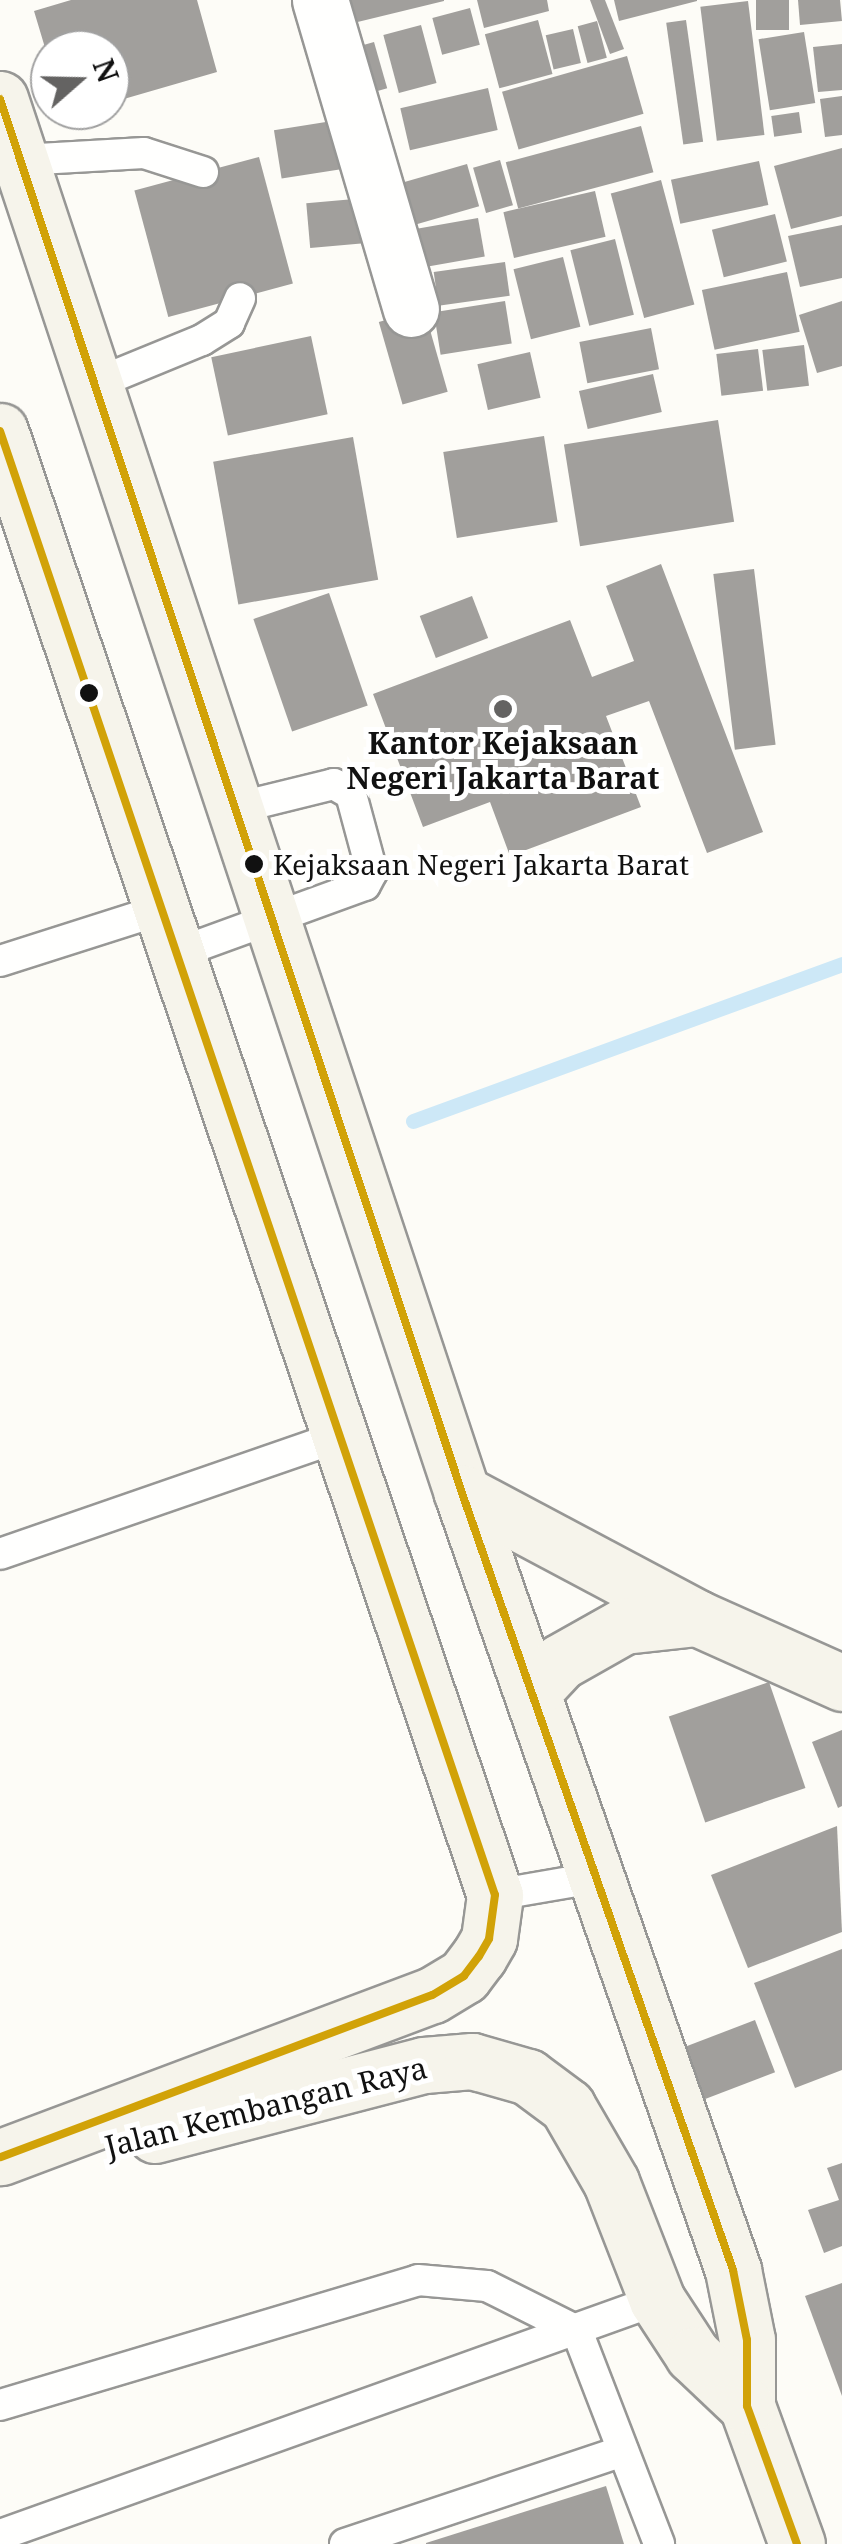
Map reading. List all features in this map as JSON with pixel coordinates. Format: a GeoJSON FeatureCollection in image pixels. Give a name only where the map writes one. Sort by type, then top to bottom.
{"type":"FeatureCollection","features":[{"type":"Feature","properties":{"kind":"main road","name":"Jalan Kembangan Raya"},"geometry":{"type":"LineString","coordinates":[[0,99],[462,1494],[535,1689],[733,2270],[747,2340],[747,2406],[798,2544]]}},
{"type":"Feature","properties":{"kind":"main road"},"geometry":{"type":"LineString","coordinates":[[0,432],[149,929],[341,1436],[495,1895],[488,1938],[464,1976],[382,2018],[10,2154]]}},
{"type":"Feature","properties":{"kind":"main road"},"geometry":{"type":"LineString","coordinates":[[462,1494],[697,1618],[842,1683]]}},
{"type":"Feature","properties":{"kind":"main road"},"geometry":{"type":"LineString","coordinates":[[535,1689],[575,1651],[624,1626],[697,1618]]}},
{"type":"Feature","properties":{"kind":"main road","name":"Jalan Kembangan Raya"},"geometry":{"type":"LineString","coordinates":[[10,2154],[84,2154],[402,2070],[472,2061],[528,2077],[567,2106],[610,2182],[657,2300],[693,2355],[747,2406]]}},
{"type":"Feature","properties":{"kind":"street"},"geometry":{"type":"LineString","coordinates":[[320,0],[411,310]]}},
{"type":"Feature","properties":{"kind":"lane"},"geometry":{"type":"LineString","coordinates":[[21,160],[144,153],[202,172]]}},
{"type":"Feature","properties":{"kind":"lane"},"geometry":{"type":"LineString","coordinates":[[97,383],[202,340],[229,323],[240,298]]}},
{"type":"Feature","properties":{"kind":"lane"},"geometry":{"type":"LineString","coordinates":[[0,961],[36,950],[149,929],[272,918],[365,884],[371,853],[351,794],[334,784],[236,808]]}},
{"type":"Feature","properties":{"kind":"lane"},"geometry":{"type":"LineString","coordinates":[[0,1554],[341,1436]]}},
{"type":"Feature","properties":{"kind":"lane"},"geometry":{"type":"LineString","coordinates":[[495,1895],[599,1877]]}},
{"type":"Feature","properties":{"kind":"lane"},"geometry":{"type":"LineString","coordinates":[[0,2405],[418,2280],[487,2286],[576,2330],[659,2544]]}},
{"type":"Feature","properties":{"kind":"lane"},"geometry":{"type":"LineString","coordinates":[[0,2535],[657,2300]]}},
{"type":"Feature","properties":{"kind":"lane"},"geometry":{"type":"LineString","coordinates":[[344,2544],[623,2451]]}},
{"type":"Feature","properties":{"kind":"building"},"geometry":{"type":"Polygon","coordinates":[[[71,0],[197,0],[217,72],[130,97],[130,30],[40,30],[34,11],[71,0]]]}},
{"type":"Feature","properties":{"kind":"building"},"geometry":{"type":"Polygon","coordinates":[[[331,0],[444,0],[444,1],[337,27],[331,0]]]}},
{"type":"Feature","properties":{"kind":"building"},"geometry":{"type":"Polygon","coordinates":[[[477,0],[547,0],[549,11],[484,28],[477,0]]]}},
{"type":"Feature","properties":{"kind":"building"},"geometry":{"type":"Polygon","coordinates":[[[590,0],[605,0],[624,49],[610,54],[590,0]]]}},
{"type":"Feature","properties":{"kind":"building"},"geometry":{"type":"Polygon","coordinates":[[[614,0],[697,0],[697,1],[619,21],[614,0]]]}},
{"type":"Feature","properties":{"kind":"building"},"geometry":{"type":"Polygon","coordinates":[[[756,0],[789,0],[789,30],[756,30],[756,0]]]}},
{"type":"Feature","properties":{"kind":"building"},"geometry":{"type":"Polygon","coordinates":[[[798,0],[840,0],[842,21],[800,25],[798,0]]]}},
{"type":"Feature","properties":{"kind":"building"},"geometry":{"type":"Polygon","coordinates":[[[748,1],[764,135],[717,141],[700,7],[748,1]]]}},
{"type":"Feature","properties":{"kind":"building"},"geometry":{"type":"Polygon","coordinates":[[[470,8],[480,45],[442,55],[432,18],[470,8]]]}},
{"type":"Feature","properties":{"kind":"building"},"geometry":{"type":"Polygon","coordinates":[[[538,20],[552,74],[499,88],[485,34],[538,20]]]}},
{"type":"Feature","properties":{"kind":"building"},"geometry":{"type":"Polygon","coordinates":[[[686,20],[703,142],[683,145],[666,23],[686,20]]]}},
{"type":"Feature","properties":{"kind":"building"},"geometry":{"type":"Polygon","coordinates":[[[597,21],[607,58],[588,63],[578,26],[597,21]]]}},
{"type":"Feature","properties":{"kind":"building"},"geometry":{"type":"Polygon","coordinates":[[[421,25],[437,83],[399,93],[383,35],[421,25]]]}},
{"type":"Feature","properties":{"kind":"building"},"geometry":{"type":"Polygon","coordinates":[[[573,29],[581,63],[554,69],[546,35],[573,29]]]}},
{"type":"Feature","properties":{"kind":"building"},"geometry":{"type":"Polygon","coordinates":[[[804,32],[815,103],[770,110],[759,39],[804,32]]]}},
{"type":"Feature","properties":{"kind":"building"},"geometry":{"type":"Polygon","coordinates":[[[374,42],[387,88],[356,97],[342,51],[374,42]]]}},
{"type":"Feature","properties":{"kind":"building"},"geometry":{"type":"Polygon","coordinates":[[[842,44],[842,90],[818,92],[813,47],[842,44]]]}},
{"type":"Feature","properties":{"kind":"building"},"geometry":{"type":"Polygon","coordinates":[[[627,56],[644,114],[519,150],[502,92],[627,56]]]}},
{"type":"Feature","properties":{"kind":"building"},"geometry":{"type":"Polygon","coordinates":[[[488,88],[498,130],[410,150],[400,108],[488,88]]]}},
{"type":"Feature","properties":{"kind":"building"},"geometry":{"type":"Polygon","coordinates":[[[842,96],[842,135],[825,137],[820,99],[842,96]]]}},
{"type":"Feature","properties":{"kind":"building"},"geometry":{"type":"Polygon","coordinates":[[[799,112],[802,133],[774,137],[771,116],[799,112]]]}},
{"type":"Feature","properties":{"kind":"building"},"geometry":{"type":"Polygon","coordinates":[[[351,118],[359,166],[282,179],[274,130],[351,118]]]}},
{"type":"Feature","properties":{"kind":"building"},"geometry":{"type":"Polygon","coordinates":[[[641,126],[653,172],[518,209],[506,162],[641,126]]]}},
{"type":"Feature","properties":{"kind":"building"},"geometry":{"type":"Polygon","coordinates":[[[842,148],[842,216],[791,229],[774,166],[842,148]]]}},
{"type":"Feature","properties":{"kind":"building"},"geometry":{"type":"Polygon","coordinates":[[[259,157],[293,284],[168,317],[134,190],[259,157]]]}},
{"type":"Feature","properties":{"kind":"building"},"geometry":{"type":"Polygon","coordinates":[[[500,160],[513,205],[486,213],[473,168],[500,160]]]}},
{"type":"Feature","properties":{"kind":"building"},"geometry":{"type":"Polygon","coordinates":[[[759,161],[768,205],[680,224],[671,180],[759,161]]]}},
{"type":"Feature","properties":{"kind":"building"},"geometry":{"type":"Polygon","coordinates":[[[467,164],[479,206],[398,229],[386,187],[467,164]]]}},
{"type":"Feature","properties":{"kind":"building"},"geometry":{"type":"Polygon","coordinates":[[[661,180],[694,305],[644,318],[611,193],[661,180]]]}},
{"type":"Feature","properties":{"kind":"building"},"geometry":{"type":"Polygon","coordinates":[[[595,191],[606,237],[514,258],[503,212],[595,191]]]}},
{"type":"Feature","properties":{"kind":"building"},"geometry":{"type":"Polygon","coordinates":[[[377,197],[381,242],[310,248],[306,203],[377,197]]]}},
{"type":"Feature","properties":{"kind":"building"},"geometry":{"type":"Polygon","coordinates":[[[775,214],[787,262],[724,277],[712,230],[775,214]]]}},
{"type":"Feature","properties":{"kind":"building"},"geometry":{"type":"Polygon","coordinates":[[[478,218],[485,256],[411,269],[404,231],[478,218]]]}},
{"type":"Feature","properties":{"kind":"building"},"geometry":{"type":"Polygon","coordinates":[[[842,225],[842,278],[800,287],[788,236],[842,225]]]}},
{"type":"Feature","properties":{"kind":"building"},"geometry":{"type":"Polygon","coordinates":[[[615,239],[634,315],[589,326],[570,250],[615,239]]]}},
{"type":"Feature","properties":{"kind":"building"},"geometry":{"type":"Polygon","coordinates":[[[563,257],[580,327],[531,339],[514,269],[563,257]]]}},
{"type":"Feature","properties":{"kind":"building"},"geometry":{"type":"Polygon","coordinates":[[[505,262],[510,296],[438,306],[434,272],[505,262]]]}},
{"type":"Feature","properties":{"kind":"building"},"geometry":{"type":"Polygon","coordinates":[[[787,272],[800,332],[715,350],[702,290],[787,272]]]}},
{"type":"Feature","properties":{"kind":"building"},"geometry":{"type":"Polygon","coordinates":[[[505,301],[512,343],[441,355],[434,312],[505,301]]]}},
{"type":"Feature","properties":{"kind":"building"},"geometry":{"type":"Polygon","coordinates":[[[842,301],[842,366],[817,373],[799,315],[842,301]]]}},
{"type":"Feature","properties":{"kind":"building"},"geometry":{"type":"Polygon","coordinates":[[[424,309],[448,392],[403,405],[379,322],[424,309]]]}},
{"type":"Feature","properties":{"kind":"building"},"geometry":{"type":"Polygon","coordinates":[[[651,328],[659,369],[587,383],[579,342],[651,328]]]}},
{"type":"Feature","properties":{"kind":"building"},"geometry":{"type":"Polygon","coordinates":[[[311,336],[328,414],[228,435],[211,357],[311,336]]]}},
{"type":"Feature","properties":{"kind":"building"},"geometry":{"type":"Polygon","coordinates":[[[804,345],[809,386],[767,391],[762,350],[804,345]]]}},
{"type":"Feature","properties":{"kind":"building"},"geometry":{"type":"Polygon","coordinates":[[[758,349],[763,391],[721,396],[716,354],[758,349]]]}},
{"type":"Feature","properties":{"kind":"building"},"geometry":{"type":"Polygon","coordinates":[[[530,352],[541,398],[488,410],[477,364],[530,352]]]}},
{"type":"Feature","properties":{"kind":"building"},"geometry":{"type":"Polygon","coordinates":[[[653,374],[662,412],[588,429],[579,391],[653,374]]]}},
{"type":"Feature","properties":{"kind":"building"},"geometry":{"type":"Polygon","coordinates":[[[718,420],[734,522],[580,546],[564,444],[718,420]]]}},
{"type":"Feature","properties":{"kind":"building"},"geometry":{"type":"Polygon","coordinates":[[[544,436],[558,522],[457,538],[443,452],[544,436]]]}},
{"type":"Feature","properties":{"kind":"building"},"geometry":{"type":"Polygon","coordinates":[[[353,437],[378,580],[238,604],[213,462],[353,437]]]}},
{"type":"Feature","properties":{"kind":"building","name":"Kantor Kejaksaan Negeri Jakarta Barat"},"geometry":{"type":"Polygon","coordinates":[[[661,564],[763,832],[707,853],[649,701],[606,716],[641,807],[510,856],[490,802],[423,827],[373,694],[570,620],[592,677],[634,661],[606,586],[661,564]]]}},
{"type":"Feature","properties":{"kind":"building"},"geometry":{"type":"Polygon","coordinates":[[[754,569],[776,745],[735,750],[713,574],[754,569]]]}},
{"type":"Feature","properties":{"kind":"building"},"geometry":{"type":"Polygon","coordinates":[[[329,593],[368,706],[292,732],[253,619],[329,593]]]}},
{"type":"Feature","properties":{"kind":"building"},"geometry":{"type":"Polygon","coordinates":[[[472,596],[488,638],[436,658],[420,616],[472,596]]]}},
{"type":"Feature","properties":{"kind":"building"},"geometry":{"type":"Polygon","coordinates":[[[769,1682],[805,1788],[705,1822],[669,1717],[769,1682]]]}},
{"type":"Feature","properties":{"kind":"building"},"geometry":{"type":"Polygon","coordinates":[[[842,1730],[842,1806],[838,1808],[812,1742],[842,1730]]]}},
{"type":"Feature","properties":{"kind":"building"},"geometry":{"type":"Polygon","coordinates":[[[837,1826],[842,1932],[748,1968],[711,1875],[837,1826]]]}},
{"type":"Feature","properties":{"kind":"building"},"geometry":{"type":"Polygon","coordinates":[[[842,1949],[842,2070],[795,2088],[754,1983],[842,1949]]]}},
{"type":"Feature","properties":{"kind":"building"},"geometry":{"type":"Polygon","coordinates":[[[755,2020],[775,2072],[701,2101],[681,2048],[755,2020]]]}},
{"type":"Feature","properties":{"kind":"building"},"geometry":{"type":"Polygon","coordinates":[[[842,2163],[842,2246],[824,2253],[808,2210],[839,2200],[827,2168],[842,2163]]]}},
{"type":"Feature","properties":{"kind":"building"},"geometry":{"type":"Polygon","coordinates":[[[842,2283],[842,2396],[805,2296],[842,2283]]]}},
{"type":"Feature","properties":{"kind":"building"},"geometry":{"type":"Polygon","coordinates":[[[606,2486],[624,2544],[426,2544],[426,2543],[606,2486]]]}},
{"type":"Feature","properties":{"kind":"waterway"},"geometry":{"type":"LineString","coordinates":[[413,1121],[842,964]]}},
{"type":"Feature","properties":{"kind":"transit line"},"geometry":{"type":"LineString","coordinates":[[0,99],[462,1493],[733,2270],[747,2340],[747,2406],[797,2544]]}},
{"type":"Feature","properties":{"kind":"transit line"},"geometry":{"type":"LineString","coordinates":[[0,431],[495,1895],[489,1939],[479,1956],[464,1976],[432,1995],[0,2157]]}},
{"type":"Feature","properties":{"kind":"place","name":"Kantor Kejaksaan Negeri Jakarta Barat"},"geometry":{"type":"Point","coordinates":[503,709]}},
{"type":"Feature","properties":{"kind":"place","name":"Kejaksaan Negeri Jakarta Barat"},"geometry":{"type":"Point","coordinates":[254,864]}}]}
